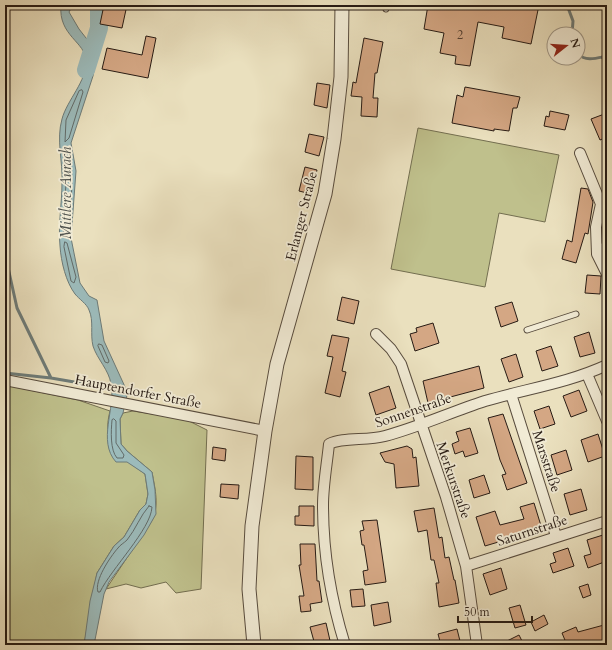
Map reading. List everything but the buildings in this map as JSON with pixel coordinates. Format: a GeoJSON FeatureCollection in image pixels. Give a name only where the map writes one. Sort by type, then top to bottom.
{"type":"FeatureCollection","features":[{"type":"Feature","properties":{"kind":"street","name":"Erlanger Straße"},"geometry":{"type":"LineString","coordinates":[[254,645],[249,589],[250,560],[252,526],[265,431],[277,364],[324,194],[334,139],[341,77],[342,5]]}},
{"type":"Feature","properties":{"kind":"street"},"geometry":{"type":"LineString","coordinates":[[580,153],[604,205],[596,227],[597,254],[607,274]]}},
{"type":"Feature","properties":{"kind":"street"},"geometry":{"type":"LineString","coordinates":[[597,254],[607,246]]}},
{"type":"Feature","properties":{"kind":"street","name":"Merkurstraße"},"geometry":{"type":"LineString","coordinates":[[376,334],[391,349],[401,364],[420,425],[446,497],[466,566],[477,645]]}},
{"type":"Feature","properties":{"kind":"street","name":"Sonnenstraße"},"geometry":{"type":"LineString","coordinates":[[345,645],[337,618],[328,572],[323,505],[329,444],[337,440],[362,440],[384,437],[420,425],[456,410],[511,394],[565,382],[607,365]]}},
{"type":"Feature","properties":{"kind":"street"},"geometry":{"type":"LineString","coordinates":[[587,374],[607,421]]}},
{"type":"Feature","properties":{"kind":"street","name":"Hauptendorfer Straße"},"geometry":{"type":"LineString","coordinates":[[5,380],[265,431]]}},
{"type":"Feature","properties":{"kind":"street","name":"Marsstraße"},"geometry":{"type":"LineString","coordinates":[[511,394],[556,536]]}},
{"type":"Feature","properties":{"kind":"street","name":"Saturnstraße"},"geometry":{"type":"LineString","coordinates":[[466,566],[607,520]]}},
{"type":"Feature","properties":{"kind":"lane"},"geometry":{"type":"LineString","coordinates":[[527,330],[576,314]]}},
{"type":"Feature","properties":{"kind":"green space"},"geometry":{"type":"Polygon","coordinates":[[[418,128],[559,155],[545,222],[499,213],[485,287],[391,269],[418,128]]]}},
{"type":"Feature","properties":{"kind":"green space"},"geometry":{"type":"Polygon","coordinates":[[[5,385],[78,400],[110,411],[108,433],[111,441],[121,455],[145,474],[148,494],[146,504],[140,510],[124,537],[114,546],[97,573],[84,645],[5,645],[5,385]]]}},
{"type":"Feature","properties":{"kind":"green space"},"geometry":{"type":"Polygon","coordinates":[[[133,411],[185,419],[207,430],[201,589],[176,593],[166,582],[141,588],[126,584],[106,589],[151,522],[154,516],[156,504],[152,472],[121,444],[120,419],[123,413],[133,411]]]}},
{"type":"Feature","properties":{"kind":"water"},"geometry":{"type":"Polygon","coordinates":[[[61,5],[73,5],[69,12],[79,29],[97,52],[93,76],[71,143],[76,171],[71,238],[80,283],[89,296],[97,300],[104,341],[126,389],[127,395],[120,419],[121,444],[152,472],[155,490],[156,514],[144,535],[109,582],[104,594],[94,645],[84,645],[90,601],[97,573],[114,546],[124,537],[140,510],[146,504],[148,494],[145,474],[127,462],[116,462],[111,454],[107,434],[112,393],[110,379],[93,346],[89,310],[72,289],[64,272],[60,238],[62,167],[60,127],[68,105],[83,76],[86,61],[85,54],[64,24],[61,16],[61,5]]]}},
{"type":"Feature","properties":{"kind":"waterway","name":"Mittlere Aurach"},"geometry":{"type":"LineString","coordinates":[[86,70],[99,28],[99,5]]}},
{"type":"Feature","properties":{"kind":"waterway"},"geometry":{"type":"LineString","coordinates":[[567,5],[573,21],[573,26]]}},
{"type":"Feature","properties":{"kind":"waterway"},"geometry":{"type":"LineString","coordinates":[[586,58],[607,56]]}},
{"type":"Feature","properties":{"kind":"waterway"},"geometry":{"type":"LineString","coordinates":[[602,57],[607,63]]}},
{"type":"Feature","properties":{"kind":"waterway"},"geometry":{"type":"LineString","coordinates":[[5,254],[17,308],[51,378],[115,389]]}},
{"type":"Feature","properties":{"kind":"waterway"},"geometry":{"type":"LineString","coordinates":[[5,373],[51,378]]}}]}
